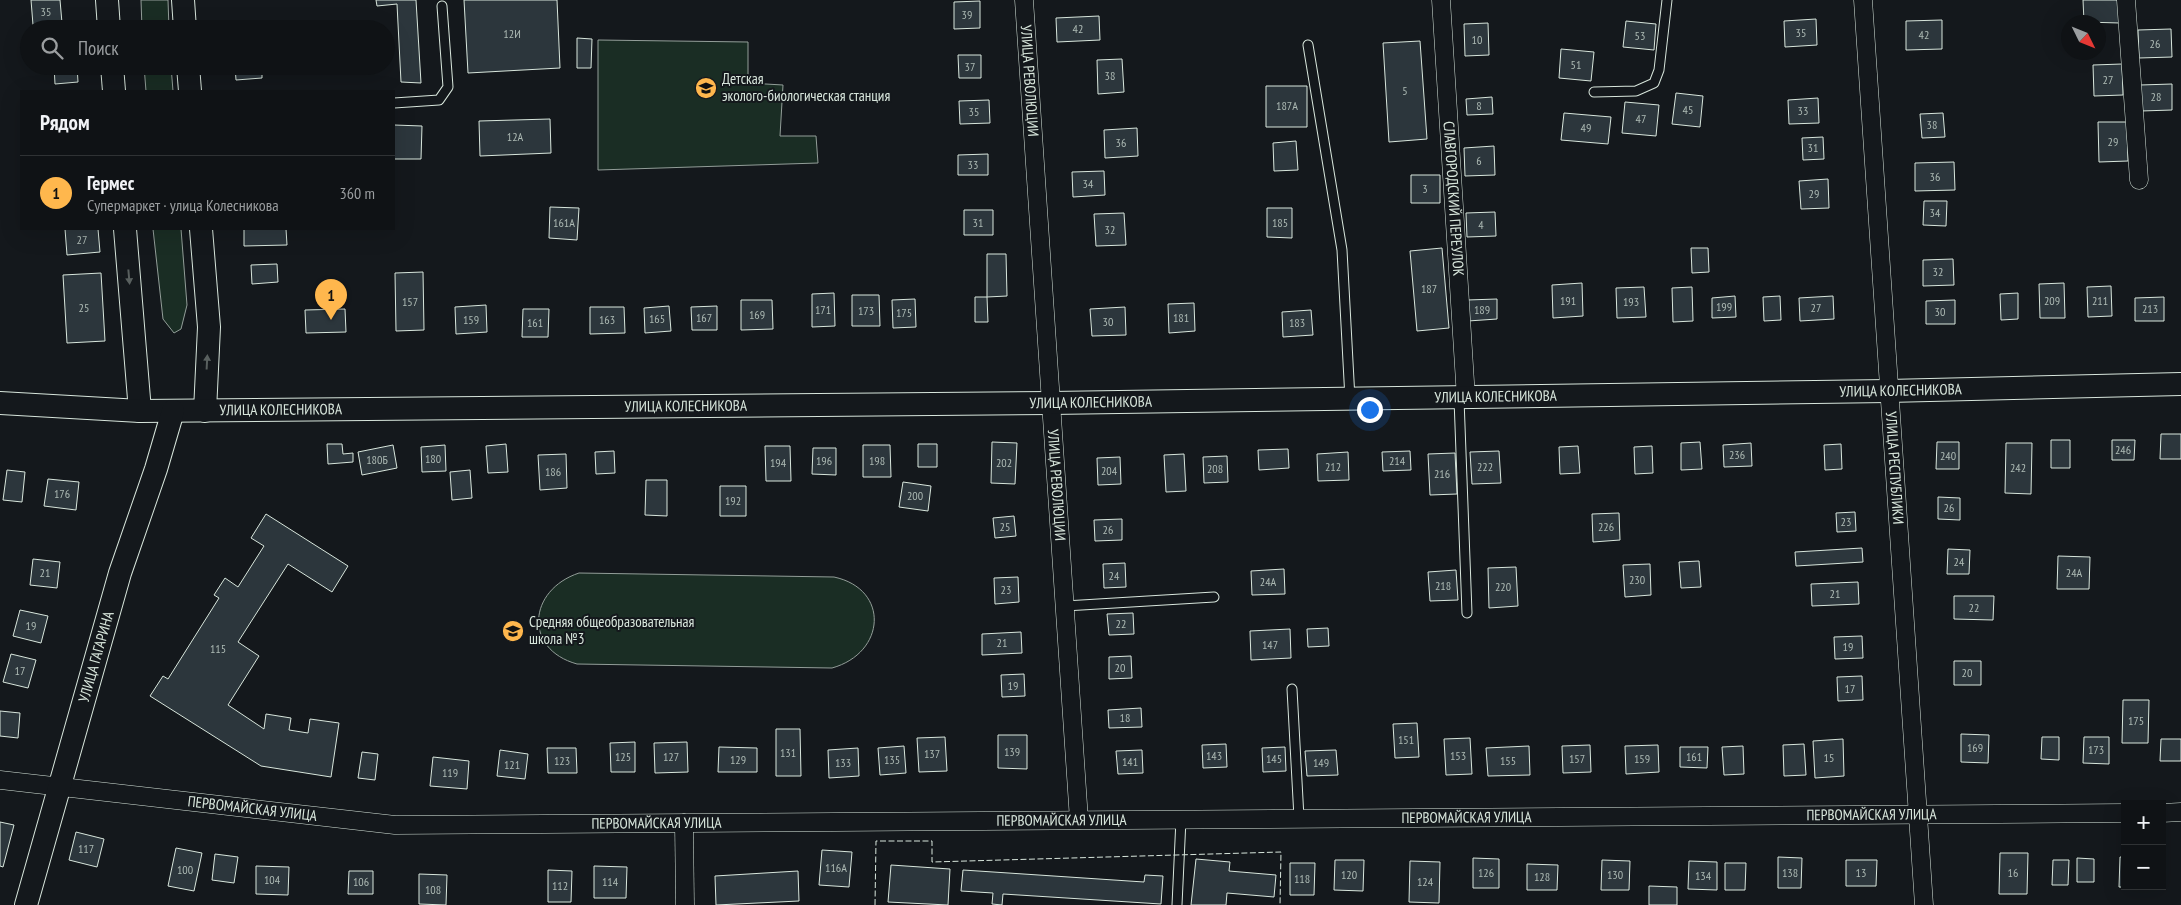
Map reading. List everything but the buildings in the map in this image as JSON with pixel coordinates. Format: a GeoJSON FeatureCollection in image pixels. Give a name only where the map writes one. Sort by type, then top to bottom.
{"type":"FeatureCollection","features":[{"type":"Feature","properties":{"kind":"street"},"geometry":{"type":"LineString","coordinates":[[107,0],[108,20]]}},
{"type":"Feature","properties":{"kind":"street"},"geometry":{"type":"LineString","coordinates":[[183,0],[184,20]]}},
{"type":"Feature","properties":{"kind":"street","name":"УЛИЦА РЕВОЛЮЦИИ"},"geometry":{"type":"LineString","coordinates":[[1024,0],[1079,820]]}},
{"type":"Feature","properties":{"kind":"street","name":"СЛАВГОРОДСКИЙ ПЕРЕУЛОК"},"geometry":{"type":"LineString","coordinates":[[1440,0],[1462,398]]}},
{"type":"Feature","properties":{"kind":"street","name":"УЛИЦА РЕСПУБЛИКИ"},"geometry":{"type":"LineString","coordinates":[[1864,0],[1888,391],[1924,905]]}},
{"type":"Feature","properties":{"kind":"street"},"geometry":{"type":"LineString","coordinates":[[2126,0],[2139,180]]}},
{"type":"Feature","properties":{"kind":"street"},"geometry":{"type":"LineString","coordinates":[[113,75],[114,90]]}},
{"type":"Feature","properties":{"kind":"street"},"geometry":{"type":"LineString","coordinates":[[189,75],[190,90]]}},
{"type":"Feature","properties":{"kind":"street"},"geometry":{"type":"LineString","coordinates":[[125,230],[140,411]]}},
{"type":"Feature","properties":{"kind":"street"},"geometry":{"type":"LineString","coordinates":[[200,230],[209,328],[205,411]]}},
{"type":"Feature","properties":{"kind":"street","name":"УЛИЦА КОЛЕСНИКОВА"},"geometry":{"type":"LineString","coordinates":[[0,403],[140,411],[205,411],[1462,398],[2181,384]]}},
{"type":"Feature","properties":{"kind":"street","name":"УЛИЦА ГАГАРИНА"},"geometry":{"type":"LineString","coordinates":[[26,905],[120,573],[156,469],[173,411]]}},
{"type":"Feature","properties":{"kind":"street","name":"ПЕРВОМАЙСКАЯ УЛИЦА"},"geometry":{"type":"LineString","coordinates":[[0,780],[395,825],[2121,813]]}},
{"type":"Feature","properties":{"kind":"street"},"geometry":{"type":"LineString","coordinates":[[2166,812],[2181,812]]}},
{"type":"Feature","properties":{"kind":"street"},"geometry":{"type":"LineString","coordinates":[[684,823],[685,905]]}},
{"type":"Feature","properties":{"kind":"lane"},"geometry":{"type":"LineString","coordinates":[[1594,92],[1636,91],[1654,83],[1659,70],[1667,0]]}},
{"type":"Feature","properties":{"kind":"lane"},"geometry":{"type":"LineString","coordinates":[[395,103],[439,100],[448,87],[442,6]]}},
{"type":"Feature","properties":{"kind":"lane"},"geometry":{"type":"LineString","coordinates":[[1308,44],[1342,250],[1350,399]]}},
{"type":"Feature","properties":{"kind":"lane"},"geometry":{"type":"LineString","coordinates":[[1462,398],[1467,613]]}},
{"type":"Feature","properties":{"kind":"lane"},"geometry":{"type":"LineString","coordinates":[[1065,606],[1214,597]]}},
{"type":"Feature","properties":{"kind":"lane"},"geometry":{"type":"LineString","coordinates":[[1292,689],[1299,818]]}},
{"type":"Feature","properties":{"kind":"lane"},"geometry":{"type":"LineString","coordinates":[[1177,905],[1181,819]]}},
{"type":"Feature","properties":{"kind":"green space"},"geometry":{"type":"Polygon","coordinates":[[[141,0],[168,0],[169,20],[142,20],[141,0]]]}},
{"type":"Feature","properties":{"kind":"green space","name":"Детская эколого-биологическая станция"},"geometry":{"type":"Polygon","coordinates":[[[598,40],[748,42],[748,83],[783,85],[780,136],[816,136],[818,163],[598,170],[598,40]]]}},
{"type":"Feature","properties":{"kind":"green space"},"geometry":{"type":"Polygon","coordinates":[[[145,75],[172,75],[173,90],[146,90],[145,75]]]}},
{"type":"Feature","properties":{"kind":"green space"},"geometry":{"type":"Polygon","coordinates":[[[153,230],[181,230],[187,305],[181,329],[174,333],[163,319],[153,230]]]}},
{"type":"Feature","properties":{"kind":"green space"},"geometry":{"type":"Polygon","coordinates":[[[579,573],[834,577],[852,584],[865,594],[872,607],[874,621],[871,636],[863,649],[850,660],[832,668],[577,664],[559,656],[547,646],[540,633],[539,619],[542,605],[550,592],[562,581],[579,573]]]}},
{"type":"Feature","properties":{"kind":"fence"},"geometry":{"type":"LineString","coordinates":[[875,905],[876,841],[932,841],[932,862],[1281,852],[1280,905]]}},
{"type":"Feature","properties":{"kind":"place","name":"Детская эколого-биологическая станция"},"geometry":{"type":"Point","coordinates":[706,88]}},
{"type":"Feature","properties":{"kind":"place","name":"Гермес"},"geometry":{"type":"Point","coordinates":[331,320]}},
{"type":"Feature","properties":{"kind":"place","name":"Средняя общеобразовательная школа №3"},"geometry":{"type":"Point","coordinates":[513,631]}}]}
